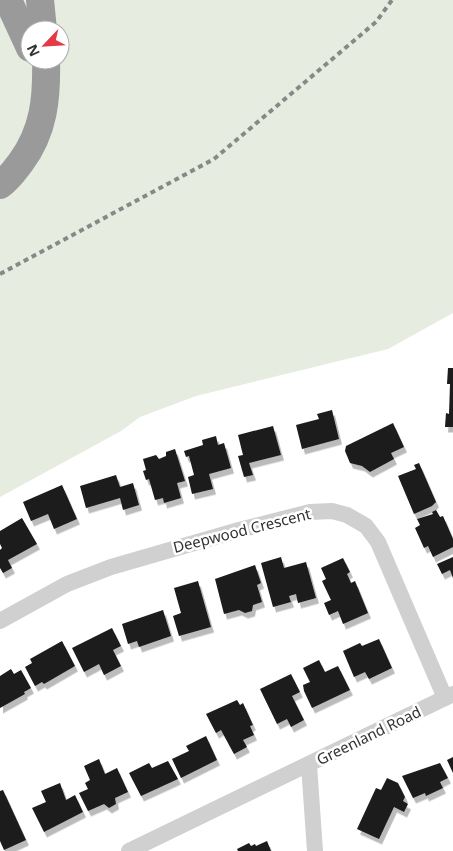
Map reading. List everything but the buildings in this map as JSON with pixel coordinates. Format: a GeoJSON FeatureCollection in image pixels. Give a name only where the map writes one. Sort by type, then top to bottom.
{"type":"FeatureCollection","features":[{"type":"Feature","properties":{"kind":"highway"},"geometry":{"type":"LineString","coordinates":[[8,0],[20,26]]}},
{"type":"Feature","properties":{"kind":"highway"},"geometry":{"type":"LineString","coordinates":[[40,0],[42,20]]}},
{"type":"Feature","properties":{"kind":"highway"},"geometry":{"type":"LineString","coordinates":[[0,164],[20,143],[31,112],[32,70]]}},
{"type":"Feature","properties":{"kind":"highway"},"geometry":{"type":"LineString","coordinates":[[0,185],[8,179],[30,150],[43,120],[46,70]]}},
{"type":"Feature","properties":{"kind":"street","name":"Deepwood Crescent"},"geometry":{"type":"LineString","coordinates":[[0,621],[66,584],[119,564],[257,525],[310,512],[332,511],[347,515],[366,526],[378,542],[449,696]]}},
{"type":"Feature","properties":{"kind":"street","name":"Greenland Road"},"geometry":{"type":"LineString","coordinates":[[315,851],[309,765],[449,696]]}},
{"type":"Feature","properties":{"kind":"street"},"geometry":{"type":"LineString","coordinates":[[130,851],[309,765]]}},
{"type":"Feature","properties":{"kind":"shaded area"},"geometry":{"type":"Polygon","coordinates":[[[0,0],[453,0],[453,313],[388,349],[196,396],[140,417],[121,431],[0,497],[0,0]]]}},
{"type":"Feature","properties":{"kind":"railway"},"geometry":{"type":"LineString","coordinates":[[0,274],[214,159],[376,22],[392,0]]}}]}
